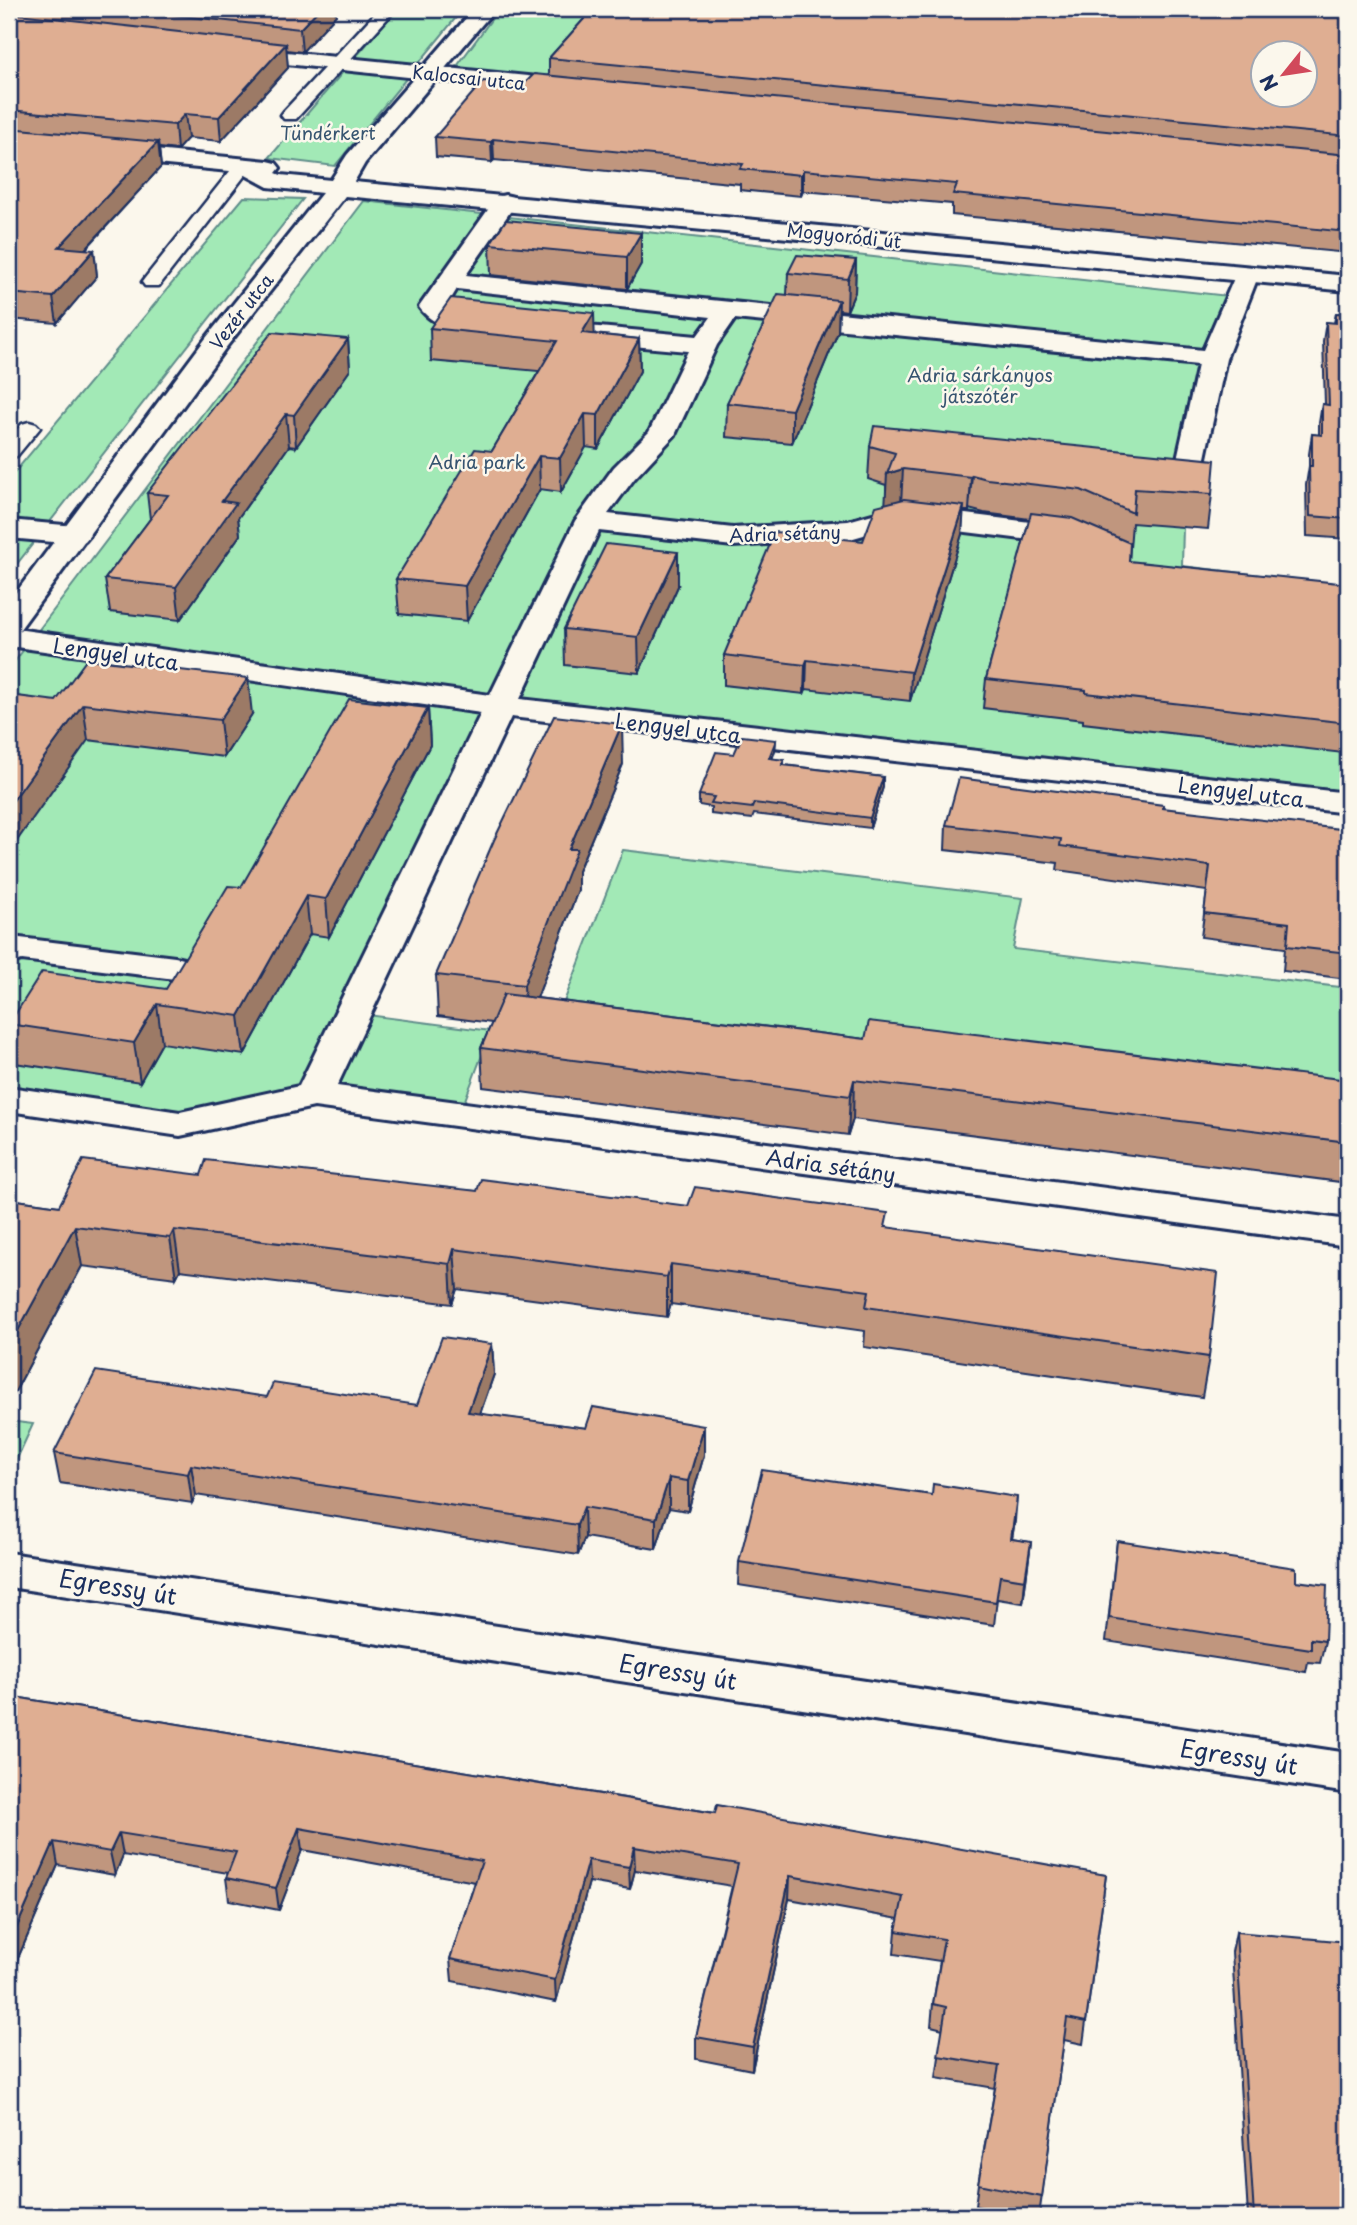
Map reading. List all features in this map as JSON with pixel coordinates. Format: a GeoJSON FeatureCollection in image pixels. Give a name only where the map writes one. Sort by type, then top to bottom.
{"type":"FeatureCollection","features":[{"type":"Feature","properties":{"kind":"street","name":"Vezér utca"},"geometry":{"type":"LineString","coordinates":[[9,622],[215,344],[339,187],[355,160],[485,9]]}},
{"type":"Feature","properties":{"kind":"street","name":"Kalocsai utca"},"geometry":{"type":"LineString","coordinates":[[215,51],[599,90]]}},
{"type":"Feature","properties":{"kind":"street","name":"Mogyoródi út"},"geometry":{"type":"LineString","coordinates":[[9,143],[244,165],[276,182],[1348,284]]}},
{"type":"Feature","properties":{"kind":"street"},"geometry":{"type":"LineString","coordinates":[[505,202],[432,307],[446,318],[512,327]]}},
{"type":"Feature","properties":{"kind":"street"},"geometry":{"type":"LineString","coordinates":[[1188,472],[1213,359],[1247,274]]}},
{"type":"Feature","properties":{"kind":"street"},"geometry":{"type":"LineString","coordinates":[[449,281],[1213,359]]}},
{"type":"Feature","properties":{"kind":"street"},"geometry":{"type":"LineString","coordinates":[[314,1095],[589,521],[624,473],[661,435],[704,345],[728,311]]}},
{"type":"Feature","properties":{"kind":"street"},"geometry":{"type":"LineString","coordinates":[[567,332],[704,345]]}},
{"type":"Feature","properties":{"kind":"street","name":"Adria sétány"},"geometry":{"type":"LineString","coordinates":[[589,521],[733,537],[850,530],[1105,555]]}},
{"type":"Feature","properties":{"kind":"street"},"geometry":{"type":"LineString","coordinates":[[9,529],[75,535]]}},
{"type":"Feature","properties":{"kind":"street","name":"Lengyel utca"},"geometry":{"type":"LineString","coordinates":[[9,638],[500,706],[1348,803]]}},
{"type":"Feature","properties":{"kind":"street"},"geometry":{"type":"LineString","coordinates":[[9,953],[12,948],[175,968]]}},
{"type":"Feature","properties":{"kind":"street","name":"Adria sétány"},"geometry":{"type":"LineString","coordinates":[[9,1100],[180,1124],[314,1095],[1348,1233]]}},
{"type":"Feature","properties":{"kind":"street","name":"Egressy út"},"geometry":{"type":"LineString","coordinates":[[9,1570],[1348,1773]]}},
{"type":"Feature","properties":{"kind":"lane"},"geometry":{"type":"LineString","coordinates":[[290,115],[388,9]]}},
{"type":"Feature","properties":{"kind":"lane"},"geometry":{"type":"LineString","coordinates":[[152,282],[244,165]]}},
{"type":"Feature","properties":{"kind":"lane"},"geometry":{"type":"LineString","coordinates":[[9,451],[29,428]]}},
{"type":"Feature","properties":{"kind":"green space","name":"Tündérkert"},"geometry":{"type":"Polygon","coordinates":[[[397,9],[463,9],[335,166],[269,158],[397,9]]]}},
{"type":"Feature","properties":{"kind":"green space"},"geometry":{"type":"Polygon","coordinates":[[[499,9],[628,9],[573,82],[455,69],[499,9]]]}},
{"type":"Feature","properties":{"kind":"green space"},"geometry":{"type":"Polygon","coordinates":[[[244,197],[303,199],[9,574],[9,479],[244,197]]]}},
{"type":"Feature","properties":{"kind":"green space","name":"Adria park"},"geometry":{"type":"Polygon","coordinates":[[[364,201],[1238,297],[1184,487],[1182,566],[1348,585],[1348,803],[500,706],[352,1013],[491,1031],[459,1116],[314,1095],[180,1124],[9,1099],[9,669],[364,201]]]}},
{"type":"Feature","properties":{"kind":"green space"},"geometry":{"type":"Polygon","coordinates":[[[623,850],[1023,898],[1013,949],[1348,988],[1348,1096],[557,1020],[623,850]]]}},
{"type":"Feature","properties":{"kind":"green space"},"geometry":{"type":"Polygon","coordinates":[[[9,1421],[33,1424],[9,1476],[9,1421]]]}},
{"type":"Feature","properties":{"kind":"building"},"geometry":{"type":"Polygon","coordinates":[[[117,9],[319,9],[300,29],[117,9]]]}},
{"type":"Feature","properties":{"kind":"building"},"geometry":{"type":"Polygon","coordinates":[[[593,9],[1348,10],[1348,136],[549,58],[593,9]]]}},
{"type":"Feature","properties":{"kind":"building"},"geometry":{"type":"Polygon","coordinates":[[[9,13],[286,44],[219,117],[185,114],[175,125],[9,110],[9,13]]]}},
{"type":"Feature","properties":{"kind":"building"},"geometry":{"type":"Polygon","coordinates":[[[534,74],[1348,155],[1348,232],[953,194],[957,184],[803,170],[801,175],[740,169],[743,164],[493,139],[491,142],[435,137],[483,81],[523,85],[534,74]]]}},
{"type":"Feature","properties":{"kind":"building"},"geometry":{"type":"Polygon","coordinates":[[[9,128],[158,142],[59,247],[94,250],[53,297],[9,293],[9,128]]]}},
{"type":"Feature","properties":{"kind":"building"},"geometry":{"type":"Polygon","coordinates":[[[506,220],[641,233],[627,257],[490,244],[506,220]]]}},
{"type":"Feature","properties":{"kind":"building"},"geometry":{"type":"Polygon","coordinates":[[[797,255],[856,260],[848,279],[788,273],[797,255]]]}},
{"type":"Feature","properties":{"kind":"building"},"geometry":{"type":"Polygon","coordinates":[[[778,294],[839,300],[792,410],[727,403],[778,294]]]}},
{"type":"Feature","properties":{"kind":"building"},"geometry":{"type":"Polygon","coordinates":[[[451,298],[594,313],[582,333],[639,339],[598,415],[585,414],[560,458],[539,456],[465,586],[396,579],[475,449],[492,451],[557,341],[430,328],[451,298]]]}},
{"type":"Feature","properties":{"kind":"building"},"geometry":{"type":"Polygon","coordinates":[[[1336,313],[1348,314],[1348,519],[1310,516],[1309,466],[1312,466],[1312,434],[1322,435],[1322,404],[1329,405],[1326,322],[1336,323],[1336,313]]]}},
{"type":"Feature","properties":{"kind":"building"},"geometry":{"type":"Polygon","coordinates":[[[272,332],[348,339],[294,415],[286,414],[222,501],[236,503],[176,587],[105,579],[168,495],[147,493],[272,332]]]}},
{"type":"Feature","properties":{"kind":"building"},"geometry":{"type":"Polygon","coordinates":[[[874,426],[1215,460],[1212,494],[1135,489],[1133,513],[1081,490],[972,475],[903,469],[887,474],[895,453],[870,446],[874,426]]]}},
{"type":"Feature","properties":{"kind":"building"},"geometry":{"type":"Polygon","coordinates":[[[904,499],[964,506],[911,672],[807,660],[805,665],[724,655],[775,532],[863,541],[876,506],[904,499]]]}},
{"type":"Feature","properties":{"kind":"building"},"geometry":{"type":"Polygon","coordinates":[[[1031,513],[1072,518],[1130,543],[1129,561],[1348,584],[1348,723],[986,679],[1031,513]]]}},
{"type":"Feature","properties":{"kind":"building"},"geometry":{"type":"Polygon","coordinates":[[[606,544],[678,552],[638,637],[564,629],[606,544]]]}},
{"type":"Feature","properties":{"kind":"building"},"geometry":{"type":"Polygon","coordinates":[[[87,659],[248,678],[220,720],[83,704],[9,806],[9,695],[56,701],[87,659]]]}},
{"type":"Feature","properties":{"kind":"building"},"geometry":{"type":"Polygon","coordinates":[[[349,699],[428,708],[326,899],[306,896],[239,1016],[157,1004],[134,1043],[9,1024],[42,972],[166,989],[228,886],[241,887],[349,699]]]}},
{"type":"Feature","properties":{"kind":"building"},"geometry":{"type":"Polygon","coordinates":[[[554,716],[622,724],[569,849],[577,849],[524,985],[436,975],[494,840],[554,716]]]}},
{"type":"Feature","properties":{"kind":"building"},"geometry":{"type":"Polygon","coordinates":[[[742,736],[776,740],[769,758],[784,760],[782,765],[883,777],[870,818],[754,803],[752,808],[711,803],[714,797],[699,795],[716,752],[734,754],[742,736]]]}},
{"type":"Feature","properties":{"kind":"building"},"geometry":{"type":"Polygon","coordinates":[[[959,778],[1163,805],[1163,808],[1348,830],[1345,906],[1348,907],[1348,953],[1287,946],[1289,923],[1204,913],[1210,866],[1060,846],[1061,839],[946,825],[959,778]]]}},
{"type":"Feature","properties":{"kind":"building"},"geometry":{"type":"Polygon","coordinates":[[[504,994],[865,1039],[869,1021],[1348,1080],[1348,1142],[854,1080],[850,1096],[481,1048],[504,994]]]}},
{"type":"Feature","properties":{"kind":"building"},"geometry":{"type":"Polygon","coordinates":[[[83,1160],[201,1175],[206,1160],[477,1191],[481,1179],[688,1206],[695,1187],[888,1213],[885,1227],[1218,1273],[1209,1357],[866,1307],[869,1291],[671,1264],[667,1277],[454,1249],[450,1264],[174,1230],[170,1238],[75,1226],[9,1347],[9,1199],[59,1206],[83,1160]]]}},
{"type":"Feature","properties":{"kind":"building"},"geometry":{"type":"Polygon","coordinates":[[[442,1337],[492,1344],[468,1412],[586,1428],[593,1407],[704,1426],[688,1481],[669,1478],[656,1519],[584,1507],[577,1525],[191,1465],[188,1474],[54,1453],[96,1371],[267,1397],[273,1383],[417,1405],[442,1337]]]}},
{"type":"Feature","properties":{"kind":"building"},"geometry":{"type":"Polygon","coordinates":[[[762,1470],[932,1495],[933,1484],[1017,1497],[1011,1539],[1031,1542],[1025,1580],[1000,1576],[996,1602],[739,1562],[762,1470]]]}},
{"type":"Feature","properties":{"kind":"building"},"geometry":{"type":"Polygon","coordinates":[[[1117,1541],[1296,1568],[1296,1581],[1327,1585],[1325,1641],[1311,1639],[1311,1649],[1109,1618],[1117,1541]]]}},
{"type":"Feature","properties":{"kind":"building"},"geometry":{"type":"Polygon","coordinates":[[[9,1696],[715,1813],[717,1805],[1106,1875],[1086,2022],[1067,2018],[1042,2197],[978,2184],[999,2066],[938,2056],[946,2007],[933,2004],[944,1939],[896,1931],[903,1897],[790,1876],[753,2047],[696,2037],[738,1864],[634,1847],[629,1867],[588,1860],[555,1980],[450,1959],[482,1861],[299,1828],[276,1888],[226,1878],[236,1852],[119,1833],[110,1852],[54,1842],[9,1945],[9,1696]]]}},
{"type":"Feature","properties":{"kind":"building"},"geometry":{"type":"Polygon","coordinates":[[[1236,1932],[1348,1942],[1348,2216],[1254,2216],[1236,1932]]]}},
{"type":"Feature","properties":{"kind":"park label","name":"Adria sárkányos játszótér"},"geometry":{"type":"Point","coordinates":[980,384]}}]}
